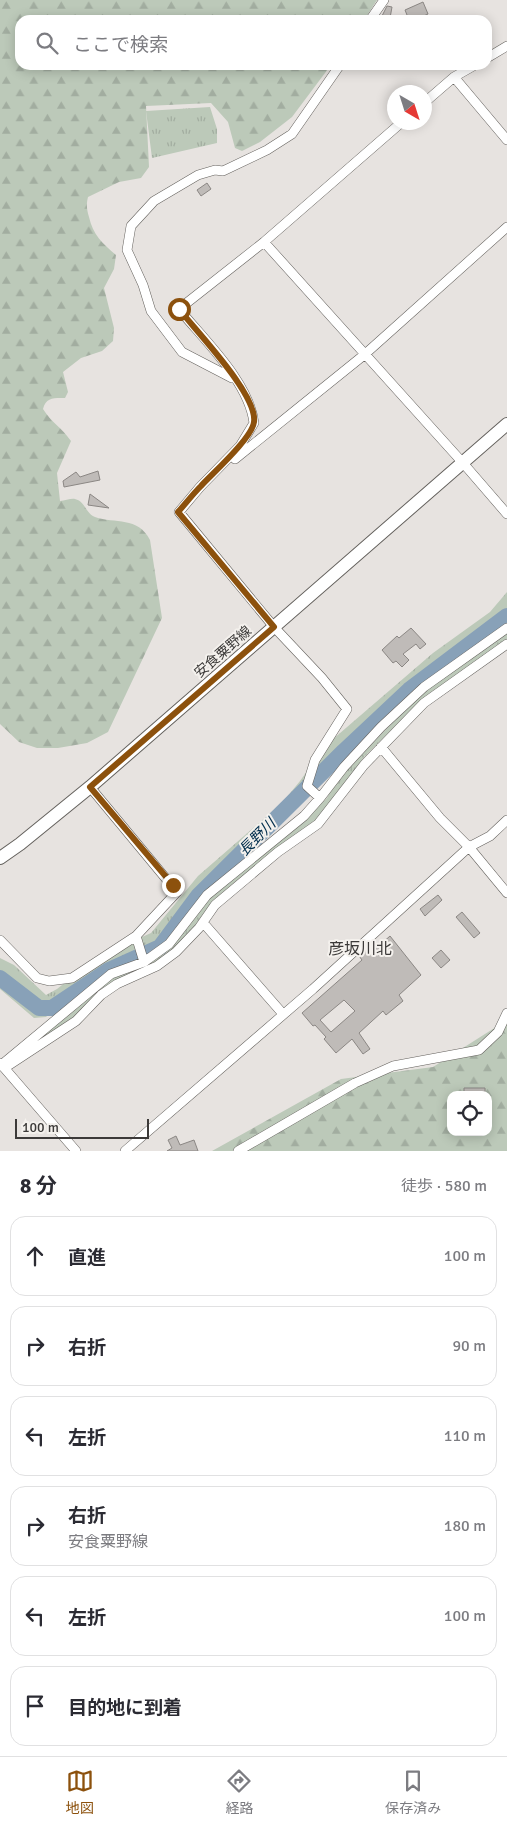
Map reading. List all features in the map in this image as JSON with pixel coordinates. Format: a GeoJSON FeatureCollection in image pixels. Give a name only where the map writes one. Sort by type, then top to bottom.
{"type":"FeatureCollection","features":[{"type":"Feature","properties":{"kind":"main road","name":"安食粟野線"},"geometry":{"type":"LineString","coordinates":[[0,858],[90,787],[507,424]]}},
{"type":"Feature","properties":{"kind":"street"},"geometry":{"type":"LineString","coordinates":[[374,15],[384,0]]}},
{"type":"Feature","properties":{"kind":"street"},"geometry":{"type":"LineString","coordinates":[[492,55],[507,46]]}},
{"type":"Feature","properties":{"kind":"street"},"geometry":{"type":"LineString","coordinates":[[237,380],[182,352],[151,311],[143,285],[128,250],[131,226],[154,201],[198,175],[215,170],[222,171],[268,150],[292,134],[337,70]]}},
{"type":"Feature","properties":{"kind":"street"},"geometry":{"type":"LineString","coordinates":[[432,96],[454,77],[466,70]]}},
{"type":"Feature","properties":{"kind":"street"},"geometry":{"type":"LineString","coordinates":[[454,77],[507,140]]}},
{"type":"Feature","properties":{"kind":"street"},"geometry":{"type":"LineString","coordinates":[[319,797],[307,786],[315,760],[347,709],[322,678],[274,627],[178,512],[240,446],[254,423],[253,410],[237,380],[179,309],[264,242],[393,130]]}},
{"type":"Feature","properties":{"kind":"street"},"geometry":{"type":"LineString","coordinates":[[200,487],[364,354],[507,228]]}},
{"type":"Feature","properties":{"kind":"street"},"geometry":{"type":"LineString","coordinates":[[264,242],[507,514]]}},
{"type":"Feature","properties":{"kind":"street"},"geometry":{"type":"LineString","coordinates":[[2,1065],[111,974],[144,961],[169,944],[208,895],[304,816],[381,726],[424,687],[507,628]]}},
{"type":"Feature","properties":{"kind":"street"},"geometry":{"type":"LineString","coordinates":[[2,1065],[76,1021],[101,995],[117,984],[157,966],[176,952],[199,928],[215,905],[278,852],[318,824],[364,765],[424,703],[507,644]]}},
{"type":"Feature","properties":{"kind":"street"},"geometry":{"type":"LineString","coordinates":[[381,747],[440,818],[469,847],[507,893]]}},
{"type":"Feature","properties":{"kind":"street"},"geometry":{"type":"LineString","coordinates":[[0,940],[36,978],[49,982],[72,978],[136,936],[177,892],[90,787]]}},
{"type":"Feature","properties":{"kind":"street"},"geometry":{"type":"LineString","coordinates":[[124,1151],[283,1014],[469,847],[490,836],[507,820]]}},
{"type":"Feature","properties":{"kind":"street"},"geometry":{"type":"LineString","coordinates":[[206,926],[283,1014]]}},
{"type":"Feature","properties":{"kind":"street"},"geometry":{"type":"LineString","coordinates":[[136,936],[144,961]]}},
{"type":"Feature","properties":{"kind":"street"},"geometry":{"type":"LineString","coordinates":[[238,1151],[355,1083],[393,1066],[479,1050],[498,1032],[507,1013]]}},
{"type":"Feature","properties":{"kind":"street"},"geometry":{"type":"LineString","coordinates":[[2,1065],[76,1151]]}},
{"type":"Feature","properties":{"kind":"green space"},"geometry":{"type":"Polygon","coordinates":[[[0,0],[377,0],[367,15],[15,15],[15,70],[327,70],[292,117],[260,142],[242,151],[235,148],[228,122],[211,103],[146,106],[149,167],[141,178],[119,182],[88,197],[87,210],[93,229],[102,242],[116,255],[114,269],[104,288],[114,328],[113,341],[102,351],[81,358],[63,372],[68,392],[65,398],[48,400],[43,409],[71,441],[57,473],[60,501],[78,500],[95,517],[133,524],[145,532],[150,540],[162,618],[108,732],[87,743],[58,748],[37,748],[19,742],[0,724],[0,0]]]}},
{"type":"Feature","properties":{"kind":"green space"},"geometry":{"type":"Polygon","coordinates":[[[210,107],[217,129],[217,143],[152,158],[146,111],[210,107]]]}},
{"type":"Feature","properties":{"kind":"green space"},"geometry":{"type":"Polygon","coordinates":[[[507,592],[507,611],[429,670],[341,750],[294,809],[199,892],[177,920],[152,944],[78,986],[46,1017],[34,1018],[0,989],[0,958],[14,965],[46,995],[57,989],[97,957],[151,933],[198,876],[282,803],[325,746],[433,653],[490,612],[507,592]]]}},
{"type":"Feature","properties":{"kind":"green space"},"geometry":{"type":"Polygon","coordinates":[[[507,631],[507,640],[426,696],[364,757],[344,787],[318,818],[235,882],[211,903],[177,948],[11,1060],[109,979],[150,962],[209,897],[305,819],[327,798],[337,779],[425,690],[507,631]]]}},
{"type":"Feature","properties":{"kind":"green space"},"geometry":{"type":"Polygon","coordinates":[[[507,1020],[507,1151],[212,1151],[341,1079],[433,1067],[507,1020]]]}},
{"type":"Feature","properties":{"kind":"building"},"geometry":{"type":"Polygon","coordinates":[[[423,2],[428,14],[407,15],[405,10],[423,2]]]}},
{"type":"Feature","properties":{"kind":"building"},"geometry":{"type":"Polygon","coordinates":[[[387,6],[392,7],[391,15],[382,15],[387,6]]]}},
{"type":"Feature","properties":{"kind":"building"},"geometry":{"type":"Polygon","coordinates":[[[207,183],[211,189],[201,196],[197,190],[207,183]]]}},
{"type":"Feature","properties":{"kind":"building"},"geometry":{"type":"Polygon","coordinates":[[[98,471],[100,480],[64,487],[63,481],[76,472],[80,477],[98,471]]]}},
{"type":"Feature","properties":{"kind":"building"},"geometry":{"type":"Polygon","coordinates":[[[90,494],[109,508],[88,505],[90,494]]]}},
{"type":"Feature","properties":{"kind":"building"},"geometry":{"type":"Polygon","coordinates":[[[411,628],[426,644],[420,649],[416,644],[403,654],[409,660],[402,667],[396,661],[393,663],[382,650],[397,636],[399,638],[411,628]]]}},
{"type":"Feature","properties":{"kind":"building"},"geometry":{"type":"Polygon","coordinates":[[[438,895],[442,900],[425,916],[420,909],[438,895]]]}},
{"type":"Feature","properties":{"kind":"building"},"geometry":{"type":"Polygon","coordinates":[[[462,912],[480,933],[474,938],[456,917],[462,912]]]}},
{"type":"Feature","properties":{"kind":"building"},"geometry":{"type":"Polygon","coordinates":[[[390,936],[421,975],[399,995],[403,1001],[386,1015],[383,1011],[359,1033],[370,1049],[363,1054],[352,1039],[336,1053],[324,1039],[326,1037],[302,1013],[362,960],[359,956],[367,948],[371,953],[390,936]],[[344,1000],[320,1020],[331,1032],[355,1011],[344,1000]]]}},
{"type":"Feature","properties":{"kind":"building"},"geometry":{"type":"Polygon","coordinates":[[[441,950],[450,960],[441,968],[432,958],[441,950]]]}},
{"type":"Feature","properties":{"kind":"building"},"geometry":{"type":"Polygon","coordinates":[[[464,1088],[485,1088],[485,1091],[464,1091],[464,1088]]]}},
{"type":"Feature","properties":{"kind":"building"},"geometry":{"type":"Polygon","coordinates":[[[176,1136],[180,1145],[194,1140],[198,1151],[167,1151],[172,1148],[168,1140],[176,1136]]]}},
{"type":"Feature","properties":{"kind":"waterway","name":"長野川"},"geometry":{"type":"LineString","coordinates":[[0,978],[39,1008],[52,1008],[109,970],[160,947],[198,896],[344,751],[409,690],[507,616]]}},
{"type":"Feature","properties":{"kind":"district","name":"彦坂川北"},"geometry":{"type":"Point","coordinates":[360,949]}},
{"type":"Feature","properties":{"kind":"route"},"geometry":{"type":"LineString","coordinates":[[173,885],[90,787],[274,627],[178,512],[240,446],[254,423],[253,410],[237,380],[179,309]]}}]}
